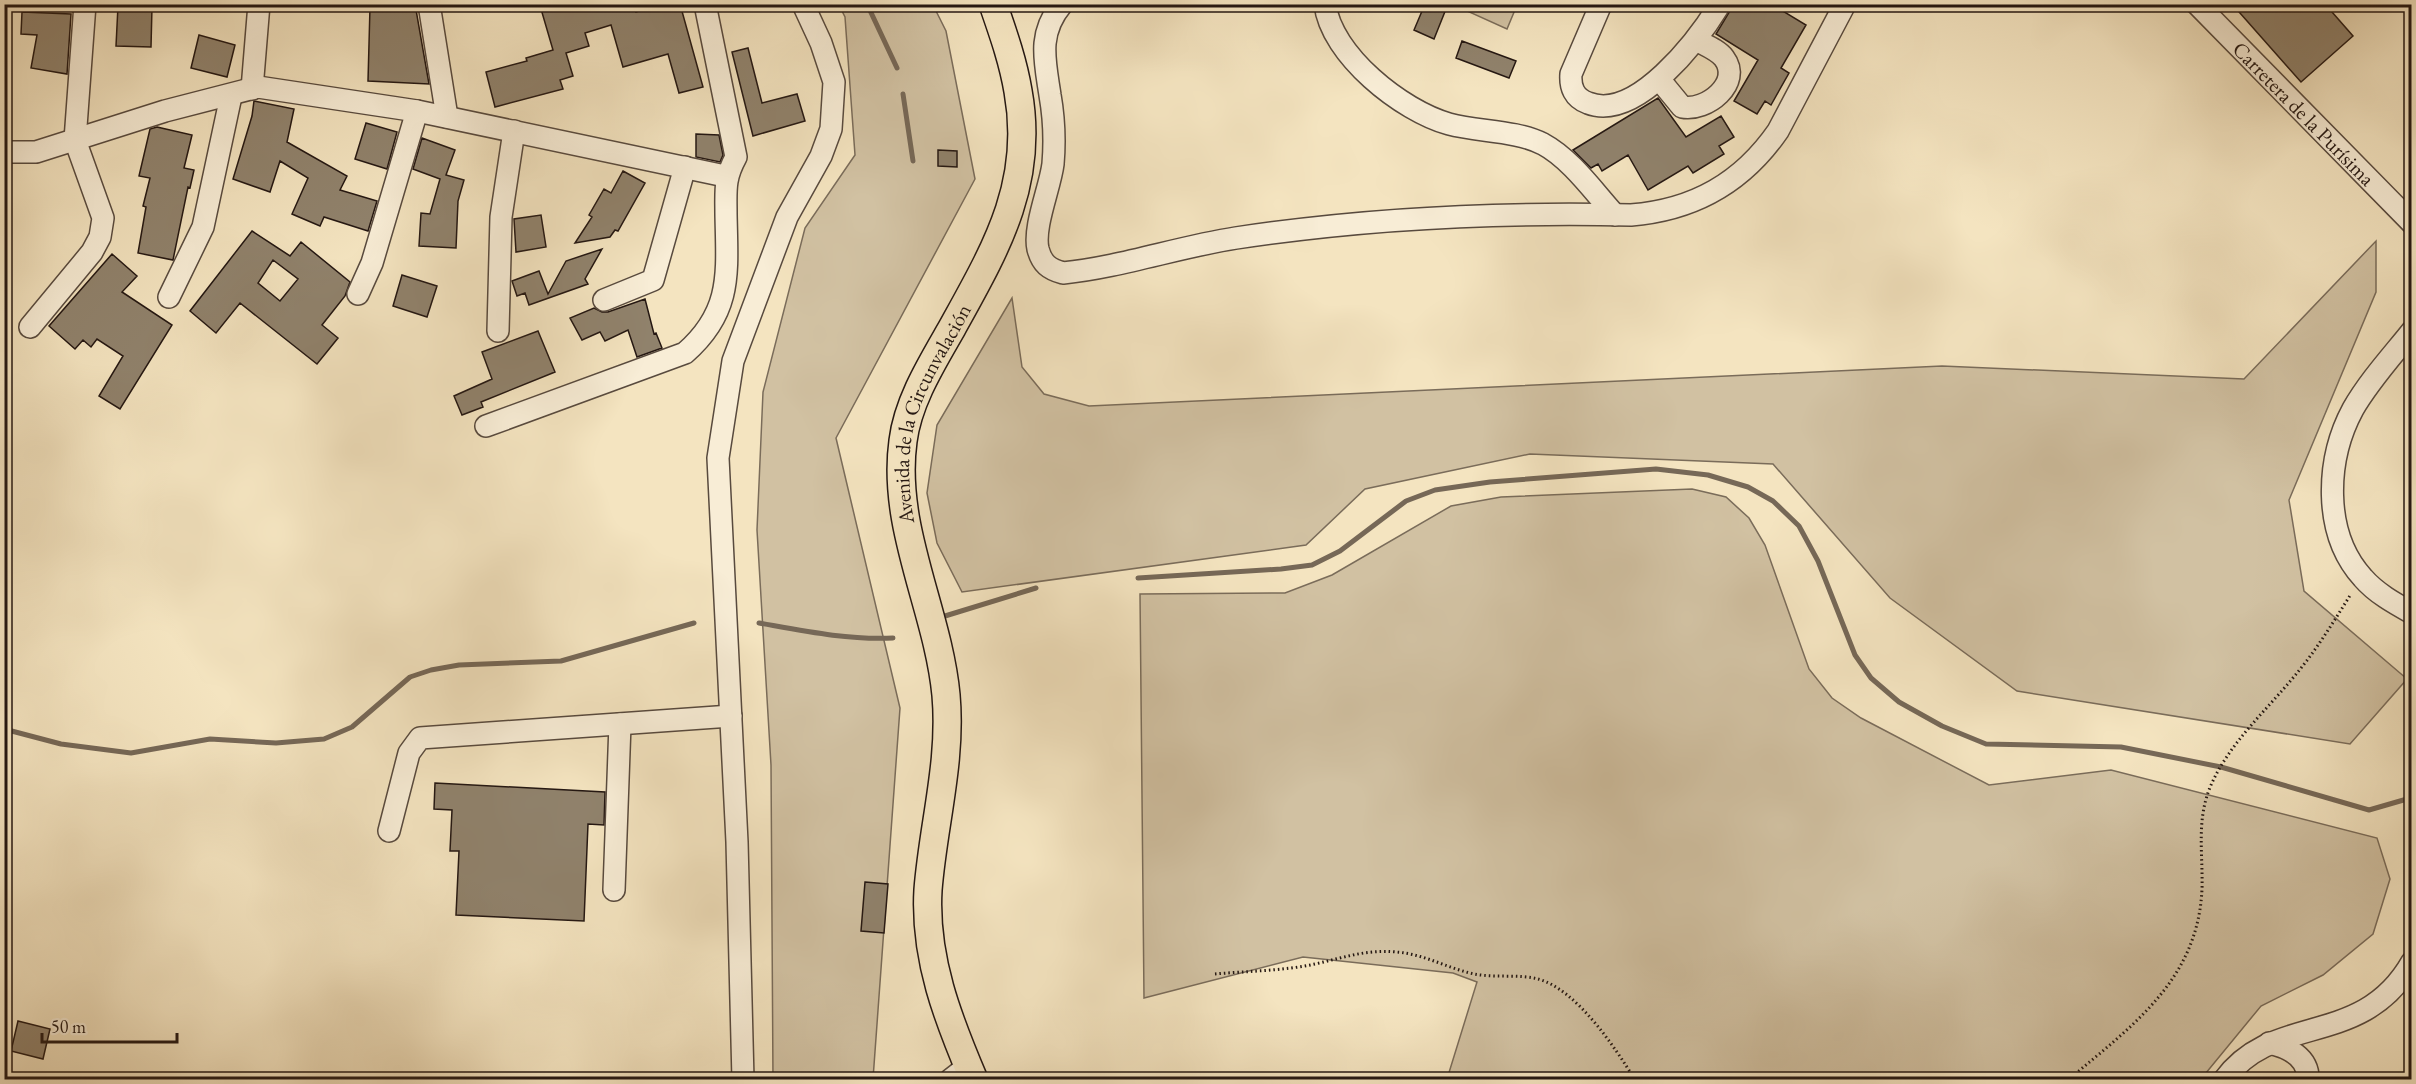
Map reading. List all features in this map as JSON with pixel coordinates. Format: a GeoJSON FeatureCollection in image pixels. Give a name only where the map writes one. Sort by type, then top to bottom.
{"type":"FeatureCollection","features":[{"type":"Feature","properties":{"kind":"main road","name":"Avenida de la Circunvalación"},"geometry":{"type":"LineString","coordinates":[[964,1075],[936,982],[929,938],[928,891],[945,779],[946,697],[934,626],[908,526],[901,467],[903,440],[918,393],[990,259],[1018,188],[1022,162],[1022,112],[1012,62],[993,4]]}},
{"type":"Feature","properties":{"kind":"street"},"geometry":{"type":"LineString","coordinates":[[30,327],[92,252],[100,237],[103,218],[75,141],[85,4]]}},
{"type":"Feature","properties":{"kind":"street"},"geometry":{"type":"LineString","coordinates":[[252,89],[259,4]]}},
{"type":"Feature","properties":{"kind":"street"},"geometry":{"type":"LineString","coordinates":[[429,4],[447,117]]}},
{"type":"Feature","properties":{"kind":"street"},"geometry":{"type":"LineString","coordinates":[[486,426],[685,353],[699,341],[718,315],[727,270],[725,176],[736,157],[705,4]]}},
{"type":"Feature","properties":{"kind":"street"},"geometry":{"type":"LineString","coordinates":[[743,1080],[731,716],[718,458],[734,361],[787,217],[821,156],[831,129],[834,82],[821,43],[803,4]]}},
{"type":"Feature","properties":{"kind":"street"},"geometry":{"type":"LineString","coordinates":[[1062,4],[1051,18],[1044,51],[1054,140],[1053,163],[1038,247],[1043,262],[1051,269],[1063,273],[1233,238],[1380,220],[1483,214],[1653,213],[1696,202],[1725,186],[1751,165],[1778,131],[1845,4]]}},
{"type":"Feature","properties":{"kind":"street"},"geometry":{"type":"LineString","coordinates":[[1325,4],[1335,34],[1356,62],[1389,92],[1427,116],[1448,124],[1524,138],[1543,144],[1563,159],[1615,214]]}},
{"type":"Feature","properties":{"kind":"street"},"geometry":{"type":"LineString","coordinates":[[1601,4],[1571,74],[1570,83],[1574,93],[1590,104],[1601,107],[1612,106],[1659,79],[1696,40],[1720,4]]}},
{"type":"Feature","properties":{"kind":"street","name":"Carretera de la Purísima"},"geometry":{"type":"LineString","coordinates":[[2197,4],[2412,223]]}},
{"type":"Feature","properties":{"kind":"street"},"geometry":{"type":"LineString","coordinates":[[1659,79],[1682,106],[1707,105],[1714,100],[1727,82],[1728,66],[1722,55],[1696,40]]}},
{"type":"Feature","properties":{"kind":"street"},"geometry":{"type":"LineString","coordinates":[[4,152],[36,152],[165,111],[231,96],[258,87],[417,111],[725,176]]}},
{"type":"Feature","properties":{"kind":"street"},"geometry":{"type":"LineString","coordinates":[[169,297],[203,227],[231,96]]}},
{"type":"Feature","properties":{"kind":"street"},"geometry":{"type":"LineString","coordinates":[[358,294],[372,263],[417,111]]}},
{"type":"Feature","properties":{"kind":"street"},"geometry":{"type":"LineString","coordinates":[[498,331],[501,217],[514,131]]}},
{"type":"Feature","properties":{"kind":"street"},"geometry":{"type":"LineString","coordinates":[[604,300],[653,280],[685,167]]}},
{"type":"Feature","properties":{"kind":"street"},"geometry":{"type":"LineString","coordinates":[[2412,331],[2353,409],[2341,438],[2333,467],[2331,492],[2345,550],[2362,578],[2385,598],[2412,613]]}},
{"type":"Feature","properties":{"kind":"street"},"geometry":{"type":"LineString","coordinates":[[389,831],[409,753],[420,738],[731,716]]}},
{"type":"Feature","properties":{"kind":"street"},"geometry":{"type":"LineString","coordinates":[[614,890],[620,724]]}},
{"type":"Feature","properties":{"kind":"street"},"geometry":{"type":"LineString","coordinates":[[2224,1080],[2250,1052],[2269,1043],[2323,1029],[2364,1012],[2385,997],[2403,977],[2412,962]]}},
{"type":"Feature","properties":{"kind":"street"},"geometry":{"type":"LineString","coordinates":[[2269,1043],[2286,1047],[2300,1058],[2308,1080]]}},
{"type":"Feature","properties":{"kind":"path"},"geometry":{"type":"LineString","coordinates":[[2068,1080],[2146,1014],[2172,981],[2183,962],[2197,922],[2202,890],[2199,832],[2211,785],[2235,746],[2298,672],[2362,578]]}},
{"type":"Feature","properties":{"kind":"path"},"geometry":{"type":"LineString","coordinates":[[1215,974],[1315,964],[1353,954],[1393,951],[1430,957],[1448,966],[1487,977],[1538,979],[1560,991],[1585,1014],[1611,1043],[1635,1080]]}},
{"type":"Feature","properties":{"kind":"shaded area"},"geometry":{"type":"Polygon","coordinates":[[[1470,4],[1517,5],[1507,29],[1467,11],[1470,4]]]}},
{"type":"Feature","properties":{"kind":"shaded area"},"geometry":{"type":"Polygon","coordinates":[[[839,5],[933,5],[946,31],[975,179],[836,438],[900,708],[873,1079],[773,1080],[771,765],[757,530],[763,392],[805,228],[855,155],[845,17],[839,5]]]}},
{"type":"Feature","properties":{"kind":"shaded area"},"geometry":{"type":"Polygon","coordinates":[[[2376,241],[2376,292],[2289,500],[2304,591],[2407,679],[2350,744],[2017,691],[1890,598],[1773,464],[1530,454],[1365,489],[1306,545],[962,592],[937,543],[927,493],[937,425],[1012,298],[1022,367],[1044,394],[1089,406],[1942,366],[2244,379],[2376,241]]]}},
{"type":"Feature","properties":{"kind":"shaded area"},"geometry":{"type":"Polygon","coordinates":[[[1692,489],[1726,497],[1749,518],[1765,545],[1809,669],[1832,698],[1861,718],[1989,785],[2111,770],[2377,838],[2390,879],[2373,934],[2323,975],[2261,1006],[2201,1079],[1447,1079],[1477,982],[1453,973],[1303,957],[1144,998],[1140,594],[1285,593],[1332,575],[1451,506],[1501,497],[1692,489]]]}},
{"type":"Feature","properties":{"kind":"building"},"geometry":{"type":"Polygon","coordinates":[[[384,4],[415,4],[429,84],[368,81],[370,7],[384,7],[384,4]]]}},
{"type":"Feature","properties":{"kind":"building"},"geometry":{"type":"Polygon","coordinates":[[[555,4],[634,4],[636,12],[660,4],[680,4],[703,87],[679,93],[668,54],[623,67],[611,25],[585,33],[589,46],[566,53],[573,76],[560,80],[563,89],[495,107],[486,72],[527,61],[526,58],[553,50],[541,9],[555,4]]]}},
{"type":"Feature","properties":{"kind":"building"},"geometry":{"type":"Polygon","coordinates":[[[1425,4],[1448,4],[1434,39],[1414,30],[1425,4]]]}},
{"type":"Feature","properties":{"kind":"building"},"geometry":{"type":"Polygon","coordinates":[[[1734,4],[1771,4],[1806,25],[1781,68],[1789,73],[1771,105],[1765,101],[1757,114],[1734,101],[1758,60],[1716,34],[1734,4]]]}},
{"type":"Feature","properties":{"kind":"building"},"geometry":{"type":"Polygon","coordinates":[[[2232,4],[2325,4],[2353,36],[2301,82],[2232,4]]]}},
{"type":"Feature","properties":{"kind":"building"},"geometry":{"type":"Polygon","coordinates":[[[118,6],[152,7],[151,47],[116,46],[118,6]]]}},
{"type":"Feature","properties":{"kind":"building"},"geometry":{"type":"Polygon","coordinates":[[[22,12],[71,14],[67,74],[31,68],[37,35],[21,34],[22,12]]]}},
{"type":"Feature","properties":{"kind":"building"},"geometry":{"type":"Polygon","coordinates":[[[199,35],[235,45],[227,77],[191,68],[199,35]]]}},
{"type":"Feature","properties":{"kind":"building"},"geometry":{"type":"Polygon","coordinates":[[[1462,41],[1516,61],[1509,78],[1456,58],[1462,41]]]}},
{"type":"Feature","properties":{"kind":"building"},"geometry":{"type":"Polygon","coordinates":[[[748,48],[762,103],[797,94],[805,121],[753,136],[732,52],[748,48]]]}},
{"type":"Feature","properties":{"kind":"building"},"geometry":{"type":"Polygon","coordinates":[[[1658,98],[1686,137],[1721,116],[1734,137],[1719,146],[1724,154],[1693,173],[1688,166],[1648,190],[1628,155],[1602,171],[1598,164],[1591,168],[1573,150],[1658,98]]]}},
{"type":"Feature","properties":{"kind":"building"},"geometry":{"type":"Polygon","coordinates":[[[254,101],[294,109],[287,142],[347,176],[340,190],[377,201],[368,231],[324,217],[320,226],[292,214],[308,178],[280,161],[270,192],[233,179],[252,116],[254,101]]]}},
{"type":"Feature","properties":{"kind":"building"},"geometry":{"type":"Polygon","coordinates":[[[366,123],[397,132],[387,169],[355,159],[366,123]]]}},
{"type":"Feature","properties":{"kind":"building"},"geometry":{"type":"Polygon","coordinates":[[[157,127],[192,135],[184,168],[194,170],[190,188],[188,187],[173,260],[138,253],[146,207],[143,206],[150,178],[139,176],[150,129],[157,127]]]}},
{"type":"Feature","properties":{"kind":"building"},"geometry":{"type":"Polygon","coordinates":[[[696,134],[719,135],[723,155],[720,162],[696,157],[696,134]]]}},
{"type":"Feature","properties":{"kind":"building"},"geometry":{"type":"Polygon","coordinates":[[[422,138],[455,150],[446,175],[464,180],[458,201],[456,248],[419,246],[421,213],[430,214],[440,179],[413,169],[422,138]]]}},
{"type":"Feature","properties":{"kind":"building"},"geometry":{"type":"Polygon","coordinates":[[[938,150],[957,151],[957,167],[938,166],[938,150]]]}},
{"type":"Feature","properties":{"kind":"building"},"geometry":{"type":"Polygon","coordinates":[[[623,171],[645,183],[618,231],[615,230],[610,237],[575,243],[592,217],[589,215],[604,189],[611,193],[623,171]]]}},
{"type":"Feature","properties":{"kind":"building"},"geometry":{"type":"Polygon","coordinates":[[[541,215],[546,247],[516,252],[514,219],[541,215]]]}},
{"type":"Feature","properties":{"kind":"building"},"geometry":{"type":"Polygon","coordinates":[[[252,231],[290,256],[301,242],[350,282],[345,296],[322,325],[338,338],[317,364],[240,303],[216,333],[190,311],[252,231]],[[273,260],[258,283],[280,301],[298,279],[273,260]]]}},
{"type":"Feature","properties":{"kind":"building"},"geometry":{"type":"Polygon","coordinates":[[[602,249],[585,279],[588,284],[529,305],[525,293],[517,296],[512,281],[539,271],[548,294],[566,261],[602,249]]]}},
{"type":"Feature","properties":{"kind":"building"},"geometry":{"type":"Polygon","coordinates":[[[112,254],[137,276],[122,292],[172,325],[120,409],[99,396],[123,356],[97,339],[91,347],[83,340],[75,349],[49,326],[112,254]]]}},
{"type":"Feature","properties":{"kind":"building"},"geometry":{"type":"Polygon","coordinates":[[[402,275],[437,286],[427,317],[393,306],[402,275]]]}},
{"type":"Feature","properties":{"kind":"building"},"geometry":{"type":"Polygon","coordinates":[[[645,299],[654,334],[656,333],[662,348],[637,357],[628,330],[605,341],[600,332],[582,340],[570,318],[594,308],[608,312],[645,299]]]}},
{"type":"Feature","properties":{"kind":"building"},"geometry":{"type":"Polygon","coordinates":[[[538,331],[555,372],[481,402],[483,407],[462,415],[454,396],[492,379],[482,352],[538,331]]]}},
{"type":"Feature","properties":{"kind":"building"},"geometry":{"type":"Polygon","coordinates":[[[435,783],[605,792],[604,825],[588,824],[584,921],[456,915],[459,851],[450,851],[452,810],[434,809],[435,783]]]}},
{"type":"Feature","properties":{"kind":"building"},"geometry":{"type":"Polygon","coordinates":[[[865,882],[888,884],[884,933],[861,931],[865,882]]]}},
{"type":"Feature","properties":{"kind":"building"},"geometry":{"type":"Polygon","coordinates":[[[18,1021],[50,1029],[43,1059],[11,1051],[18,1021]]]}},
{"type":"Feature","properties":{"kind":"waterway"},"geometry":{"type":"LineString","coordinates":[[867,4],[897,68]]}},
{"type":"Feature","properties":{"kind":"waterway"},"geometry":{"type":"LineString","coordinates":[[903,94],[913,161]]}},
{"type":"Feature","properties":{"kind":"waterway"},"geometry":{"type":"LineString","coordinates":[[1138,578],[1312,565],[1340,551],[1406,501],[1435,490],[1490,482],[1656,469],[1708,475],[1748,487],[1773,501],[1799,526],[1818,561],[1855,655],[1871,678],[1899,702],[1942,726],[1986,744],[2121,747],[2221,767],[2369,810],[2407,799]]}},
{"type":"Feature","properties":{"kind":"waterway"},"geometry":{"type":"LineString","coordinates":[[945,616],[1036,588]]}},
{"type":"Feature","properties":{"kind":"waterway"},"geometry":{"type":"LineString","coordinates":[[4,729],[61,744],[131,753],[210,739],[276,743],[324,739],[352,727],[410,677],[431,670],[459,665],[561,661],[694,623]]}},
{"type":"Feature","properties":{"kind":"waterway"},"geometry":{"type":"LineString","coordinates":[[759,623],[842,636],[893,638]]}}]}
